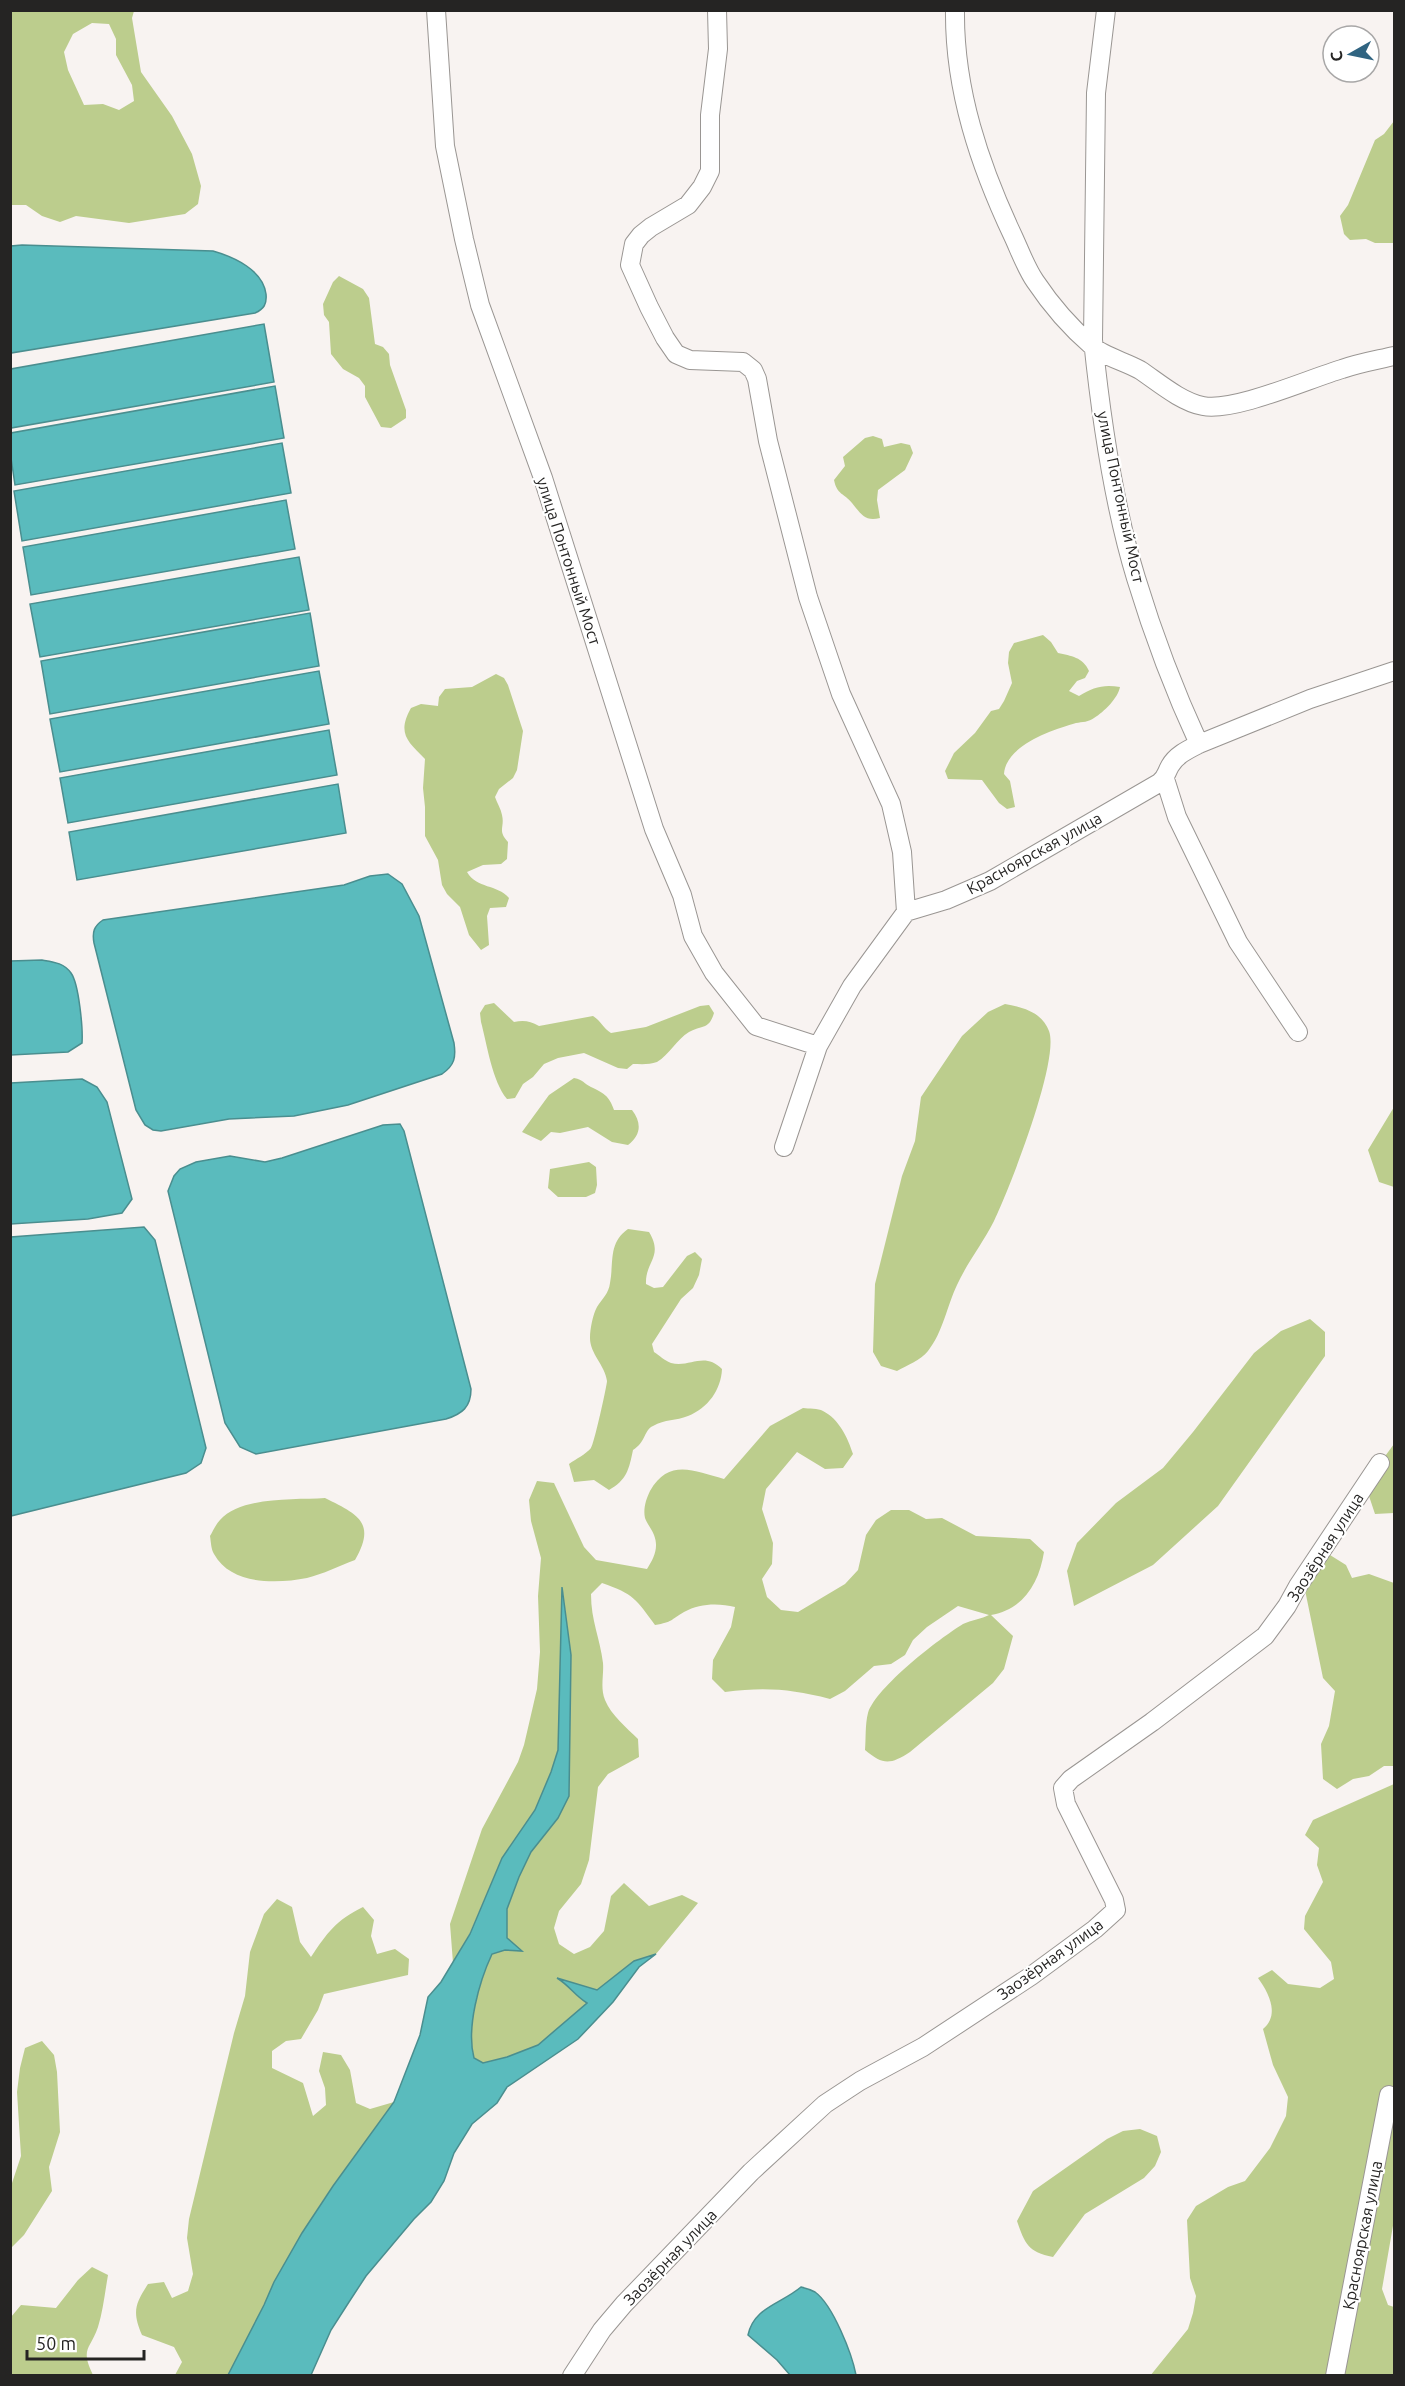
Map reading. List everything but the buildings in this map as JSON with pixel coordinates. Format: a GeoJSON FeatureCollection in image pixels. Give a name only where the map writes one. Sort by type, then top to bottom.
{"type":"FeatureCollection","features":[{"type":"Feature","properties":{"kind":"street","name":"улица Понтонный Мост"},"geometry":{"type":"LineString","coordinates":[[436,10],[445,146],[480,305],[543,478],[654,829],[682,895],[693,936],[714,973],[756,1026],[818,1046]]}},
{"type":"Feature","properties":{"kind":"street"},"geometry":{"type":"LineString","coordinates":[[717,10],[718,49],[710,115],[710,171],[688,206],[651,226],[641,235],[634,244],[630,265],[665,338],[676,354],[690,360],[743,362],[753,370],[757,379],[768,441],[808,597],[841,694],[891,804],[902,852],[906,912],[852,986],[818,1046],[784,1147]]}},
{"type":"Feature","properties":{"kind":"street"},"geometry":{"type":"LineString","coordinates":[[955,10],[955,32],[969,121],[986,174],[1034,279],[1058,312],[1094,348],[1127,362],[1187,400],[1201,406],[1216,407],[1267,394],[1344,368],[1395,356]]}},
{"type":"Feature","properties":{"kind":"street","name":"улица Понтонный Мост"},"geometry":{"type":"LineString","coordinates":[[1106,10],[1096,93],[1094,348],[1097,380],[1116,494],[1136,578],[1179,699],[1199,744]]}},
{"type":"Feature","properties":{"kind":"street","name":"Красноярская улица"},"geometry":{"type":"LineString","coordinates":[[906,912],[946,900],[990,881],[1165,778],[1170,765],[1182,753],[1199,744],[1310,699],[1395,671]]}},
{"type":"Feature","properties":{"kind":"street"},"geometry":{"type":"LineString","coordinates":[[1165,778],[1177,817],[1238,942],[1298,1032]]}},
{"type":"Feature","properties":{"kind":"street","name":"Заозёрная улица"},"geometry":{"type":"LineString","coordinates":[[572,2376],[602,2330],[638,2289],[751,2172],[825,2104],[923,2047],[1021,1982],[1095,1929],[1116,1910],[1114,1900],[1066,1804],[1063,1788],[1071,1779],[1152,1722],[1265,1636],[1380,1463]]}},
{"type":"Feature","properties":{"kind":"street","name":"Красноярская улица"},"geometry":{"type":"LineString","coordinates":[[1335,2376],[1389,2095]]}},
{"type":"Feature","properties":{"kind":"green space"},"geometry":{"type":"Polygon","coordinates":[[[10,11],[134,11],[132,18],[141,72],[172,116],[192,154],[201,186],[198,204],[185,214],[129,223],[76,216],[60,222],[42,216],[26,205],[11,205],[10,11]],[[92,23],[73,34],[64,52],[68,70],[84,105],[103,104],[119,110],[134,101],[132,85],[116,55],[116,39],[109,24],[92,23]]]}},
{"type":"Feature","properties":{"kind":"green space"},"geometry":{"type":"Polygon","coordinates":[[[1394,121],[1394,243],[1375,243],[1366,239],[1350,240],[1344,234],[1340,216],[1348,205],[1375,140],[1384,134],[1394,121]]]}},
{"type":"Feature","properties":{"kind":"green space"},"geometry":{"type":"Polygon","coordinates":[[[339,276],[363,289],[369,298],[375,344],[383,347],[389,354],[390,365],[406,410],[406,418],[391,428],[381,427],[365,397],[365,386],[359,378],[343,369],[331,354],[329,322],[324,315],[323,304],[333,282],[339,276]]]}},
{"type":"Feature","properties":{"kind":"green space"},"geometry":{"type":"Polygon","coordinates":[[[873,436],[882,439],[884,447],[901,443],[910,445],[913,453],[905,470],[878,490],[880,518],[871,519],[861,514],[839,491],[834,480],[845,466],[843,457],[865,438],[873,436]]]}},
{"type":"Feature","properties":{"kind":"green space"},"geometry":{"type":"Polygon","coordinates":[[[1043,635],[1058,653],[1080,660],[1089,671],[1085,678],[1077,681],[1069,691],[1079,696],[1099,687],[1120,687],[1110,704],[1092,719],[1066,726],[1032,740],[1013,755],[1004,774],[1010,781],[1015,807],[1007,809],[999,803],[982,780],[948,779],[945,771],[954,753],[975,733],[991,711],[999,709],[1004,701],[1012,683],[1008,663],[1009,652],[1014,643],[1043,635]]]}},
{"type":"Feature","properties":{"kind":"green space"},"geometry":{"type":"Polygon","coordinates":[[[496,674],[504,678],[508,685],[523,731],[517,770],[513,778],[499,789],[495,797],[503,819],[502,832],[508,842],[507,859],[501,864],[483,865],[467,872],[476,881],[499,890],[509,898],[506,907],[490,908],[487,916],[489,945],[481,950],[469,935],[460,907],[447,894],[442,885],[438,860],[425,836],[423,788],[425,759],[409,742],[405,724],[411,708],[421,704],[438,706],[439,697],[445,689],[472,687],[496,674]]]}},
{"type":"Feature","properties":{"kind":"green space"},"geometry":{"type":"Polygon","coordinates":[[[494,1003],[514,1022],[527,1021],[539,1026],[593,1016],[611,1033],[646,1027],[700,1006],[709,1005],[714,1013],[707,1025],[689,1032],[657,1062],[633,1064],[627,1069],[618,1068],[584,1053],[558,1058],[544,1064],[533,1077],[523,1084],[515,1098],[507,1099],[497,1082],[481,1022],[480,1013],[485,1005],[494,1003]]]}},
{"type":"Feature","properties":{"kind":"green space"},"geometry":{"type":"Polygon","coordinates":[[[1005,1004],[1025,1009],[1036,1015],[1042,1019],[1049,1031],[1047,1069],[1031,1125],[994,1221],[953,1293],[933,1344],[921,1357],[897,1371],[881,1366],[873,1352],[875,1284],[902,1176],[915,1141],[921,1097],[962,1036],[988,1012],[1005,1004]]]}},
{"type":"Feature","properties":{"kind":"green space"},"geometry":{"type":"Polygon","coordinates":[[[574,1078],[605,1095],[614,1110],[632,1110],[639,1129],[636,1137],[628,1145],[612,1142],[588,1127],[560,1133],[551,1132],[541,1141],[522,1132],[549,1095],[574,1078]]]}},
{"type":"Feature","properties":{"kind":"green space"},"geometry":{"type":"Polygon","coordinates":[[[1394,1107],[1394,1187],[1379,1182],[1368,1150],[1394,1107]]]}},
{"type":"Feature","properties":{"kind":"green space"},"geometry":{"type":"Polygon","coordinates":[[[589,1162],[596,1167],[595,1193],[586,1197],[558,1197],[548,1188],[550,1169],[589,1162]]]}},
{"type":"Feature","properties":{"kind":"green space"},"geometry":{"type":"Polygon","coordinates":[[[628,1229],[649,1232],[653,1240],[655,1247],[646,1276],[646,1284],[654,1288],[663,1287],[687,1256],[695,1252],[702,1259],[699,1275],[693,1288],[681,1299],[652,1344],[654,1352],[671,1363],[709,1361],[722,1369],[716,1391],[702,1408],[688,1416],[657,1424],[648,1430],[633,1450],[623,1478],[609,1490],[594,1480],[574,1482],[569,1464],[584,1454],[593,1444],[607,1381],[591,1344],[591,1326],[596,1310],[609,1287],[617,1240],[628,1229]]]}},
{"type":"Feature","properties":{"kind":"green space"},"geometry":{"type":"Polygon","coordinates":[[[1310,1319],[1325,1332],[1325,1356],[1218,1506],[1153,1565],[1074,1606],[1067,1571],[1077,1543],[1116,1503],[1163,1468],[1254,1353],[1281,1331],[1310,1319]]]}},
{"type":"Feature","properties":{"kind":"green space"},"geometry":{"type":"Polygon","coordinates":[[[803,1408],[821,1410],[829,1414],[846,1435],[853,1454],[843,1468],[825,1469],[797,1452],[766,1489],[762,1509],[773,1543],[772,1564],[762,1579],[767,1597],[781,1610],[798,1612],[845,1584],[858,1570],[866,1535],[876,1520],[891,1510],[909,1510],[926,1519],[942,1518],[976,1536],[1030,1539],[1044,1552],[1034,1584],[1021,1601],[1003,1612],[991,1615],[1013,1636],[1004,1669],[993,1683],[910,1752],[892,1761],[882,1761],[865,1750],[867,1717],[873,1702],[910,1664],[940,1640],[963,1624],[989,1615],[958,1606],[927,1627],[913,1640],[905,1655],[891,1664],[874,1666],[845,1691],[830,1699],[778,1690],[725,1692],[712,1679],[713,1660],[731,1627],[735,1607],[716,1604],[703,1605],[684,1612],[668,1622],[655,1625],[628,1594],[602,1583],[591,1594],[592,1613],[603,1663],[602,1686],[608,1706],[638,1739],[639,1757],[608,1774],[598,1787],[589,1860],[581,1884],[559,1911],[554,1928],[559,1944],[574,1954],[590,1947],[604,1931],[611,1896],[624,1883],[649,1906],[682,1895],[698,1903],[656,1954],[634,1961],[597,1990],[560,1980],[588,2003],[538,2045],[483,2063],[474,2058],[472,2033],[475,2005],[483,1978],[492,1954],[505,1950],[520,1950],[507,1938],[507,1909],[531,1852],[558,1818],[569,1796],[571,1655],[563,1593],[558,1750],[535,1810],[502,1858],[470,1933],[453,1963],[450,1924],[482,1829],[518,1762],[537,1689],[540,1652],[538,1596],[541,1558],[531,1521],[529,1500],[537,1481],[554,1483],[584,1547],[596,1560],[647,1569],[654,1557],[656,1544],[645,1518],[645,1508],[650,1491],[657,1481],[665,1474],[683,1470],[724,1479],[770,1426],[803,1408]]]}},
{"type":"Feature","properties":{"kind":"green space"},"geometry":{"type":"Polygon","coordinates":[[[1394,1444],[1394,1513],[1375,1514],[1369,1496],[1380,1463],[1394,1444]]]}},
{"type":"Feature","properties":{"kind":"green space"},"geometry":{"type":"Polygon","coordinates":[[[325,1498],[354,1515],[364,1528],[364,1537],[355,1560],[307,1578],[268,1581],[255,1580],[231,1572],[213,1552],[210,1536],[229,1512],[255,1503],[325,1498]]]}},
{"type":"Feature","properties":{"kind":"green space"},"geometry":{"type":"Polygon","coordinates":[[[1330,1555],[1346,1565],[1352,1578],[1369,1574],[1394,1583],[1394,1766],[1384,1766],[1369,1776],[1353,1779],[1337,1789],[1323,1779],[1321,1744],[1329,1726],[1335,1691],[1323,1678],[1305,1590],[1315,1568],[1330,1555]]]}},
{"type":"Feature","properties":{"kind":"green space"},"geometry":{"type":"Polygon","coordinates":[[[1394,1784],[1394,2220],[1382,2289],[1388,2305],[1394,2307],[1394,2375],[1150,2376],[1188,2329],[1193,2313],[1196,2296],[1190,2278],[1187,2220],[1196,2206],[1228,2187],[1245,2181],[1270,2148],[1286,2116],[1288,2097],[1273,2065],[1263,2029],[1271,2017],[1271,2004],[1258,1978],[1272,1970],[1288,1984],[1320,1988],[1334,1979],[1331,1962],[1304,1929],[1305,1916],[1323,1882],[1317,1865],[1319,1848],[1305,1835],[1313,1820],[1394,1784]]]}},
{"type":"Feature","properties":{"kind":"green space"},"geometry":{"type":"Polygon","coordinates":[[[277,1899],[292,1907],[300,1942],[311,1957],[333,1928],[363,1907],[374,1920],[371,1936],[377,1954],[395,1949],[409,1959],[408,1975],[324,1994],[318,2010],[301,2039],[286,2041],[272,2051],[272,2068],[303,2083],[313,2116],[326,2105],[325,2088],[319,2071],[323,2052],[341,2055],[350,2070],[356,2103],[370,2109],[394,2102],[312,2217],[228,2375],[175,2375],[182,2362],[174,2347],[142,2335],[136,2308],[148,2284],[164,2282],[172,2298],[188,2291],[193,2274],[187,2238],[189,2219],[245,1996],[250,1952],[264,1914],[277,1899]]]}},
{"type":"Feature","properties":{"kind":"green space"},"geometry":{"type":"Polygon","coordinates":[[[42,2041],[54,2055],[57,2072],[60,2132],[49,2167],[52,2191],[24,2235],[11,2248],[11,2186],[21,2156],[17,2092],[20,2068],[25,2048],[42,2041]]]}},
{"type":"Feature","properties":{"kind":"green space"},"geometry":{"type":"Polygon","coordinates":[[[1140,2129],[1157,2136],[1161,2152],[1155,2166],[1144,2178],[1085,2214],[1053,2257],[1029,2246],[1022,2236],[1017,2221],[1033,2191],[1107,2139],[1123,2131],[1140,2129]]]}},
{"type":"Feature","properties":{"kind":"green space"},"geometry":{"type":"Polygon","coordinates":[[[92,2267],[108,2275],[100,2321],[87,2354],[93,2375],[11,2375],[11,2317],[21,2305],[56,2308],[78,2280],[92,2267]]]}},
{"type":"Feature","properties":{"kind":"water"},"geometry":{"type":"Polygon","coordinates":[[[11,246],[213,251],[238,261],[253,271],[264,286],[265,303],[263,308],[255,313],[11,353],[11,246]]]}},
{"type":"Feature","properties":{"kind":"water"},"geometry":{"type":"Polygon","coordinates":[[[264,324],[274,382],[11,428],[11,369],[264,324]]]}},
{"type":"Feature","properties":{"kind":"water"},"geometry":{"type":"Polygon","coordinates":[[[275,386],[284,438],[15,485],[11,458],[11,433],[275,386]]]}},
{"type":"Feature","properties":{"kind":"water"},"geometry":{"type":"Polygon","coordinates":[[[282,443],[291,493],[22,541],[14,491],[282,443]]]}},
{"type":"Feature","properties":{"kind":"water"},"geometry":{"type":"Polygon","coordinates":[[[286,500],[295,549],[31,595],[23,547],[286,500]]]}},
{"type":"Feature","properties":{"kind":"water"},"geometry":{"type":"Polygon","coordinates":[[[299,557],[309,610],[40,657],[30,604],[299,557]]]}},
{"type":"Feature","properties":{"kind":"water"},"geometry":{"type":"Polygon","coordinates":[[[310,613],[319,666],[50,714],[41,661],[310,613]]]}},
{"type":"Feature","properties":{"kind":"water"},"geometry":{"type":"Polygon","coordinates":[[[319,671],[329,724],[60,772],[50,719],[319,671]]]}},
{"type":"Feature","properties":{"kind":"water"},"geometry":{"type":"Polygon","coordinates":[[[329,730],[337,775],[68,823],[60,778],[329,730]]]}},
{"type":"Feature","properties":{"kind":"water"},"geometry":{"type":"Polygon","coordinates":[[[338,784],[346,833],[77,880],[69,832],[338,784]]]}},
{"type":"Feature","properties":{"kind":"water"},"geometry":{"type":"Polygon","coordinates":[[[388,874],[402,884],[419,916],[454,1043],[455,1057],[450,1067],[442,1074],[348,1105],[294,1116],[229,1119],[161,1131],[153,1130],[145,1125],[136,1110],[94,943],[96,927],[103,920],[344,885],[370,876],[388,874]]]}},
{"type":"Feature","properties":{"kind":"water"},"geometry":{"type":"Polygon","coordinates":[[[42,960],[62,965],[74,979],[80,1007],[82,1043],[68,1052],[11,1055],[11,961],[42,960]]]}},
{"type":"Feature","properties":{"kind":"water"},"geometry":{"type":"Polygon","coordinates":[[[82,1079],[97,1087],[107,1102],[132,1199],[122,1213],[88,1219],[11,1224],[11,1083],[82,1079]]]}},
{"type":"Feature","properties":{"kind":"water"},"geometry":{"type":"Polygon","coordinates":[[[400,1124],[404,1131],[471,1389],[469,1401],[461,1412],[446,1419],[256,1454],[240,1447],[225,1423],[168,1191],[174,1176],[180,1169],[196,1162],[230,1156],[265,1162],[383,1125],[400,1124]]]}},
{"type":"Feature","properties":{"kind":"water"},"geometry":{"type":"Polygon","coordinates":[[[144,1227],[155,1240],[206,1448],[201,1463],[186,1473],[11,1516],[11,1237],[144,1227]]]}},
{"type":"Feature","properties":{"kind":"water"},"geometry":{"type":"Polygon","coordinates":[[[562,1587],[571,1655],[569,1796],[558,1818],[531,1852],[507,1909],[507,1938],[522,1951],[505,1950],[492,1954],[475,2005],[472,2033],[474,2058],[483,2063],[538,2045],[587,2003],[557,1978],[597,1990],[634,1961],[656,1954],[639,1967],[613,2002],[578,2039],[507,2087],[497,2103],[472,2124],[454,2153],[444,2181],[431,2202],[366,2276],[331,2330],[311,2375],[228,2375],[274,2282],[302,2233],[394,2102],[420,2035],[428,1997],[441,1982],[470,1934],[502,1858],[535,1810],[558,1750],[562,1587]]]}},
{"type":"Feature","properties":{"kind":"water"},"geometry":{"type":"Polygon","coordinates":[[[801,2287],[815,2292],[822,2298],[835,2318],[856,2375],[790,2375],[777,2360],[748,2335],[751,2326],[762,2312],[801,2287]]]}}]}
